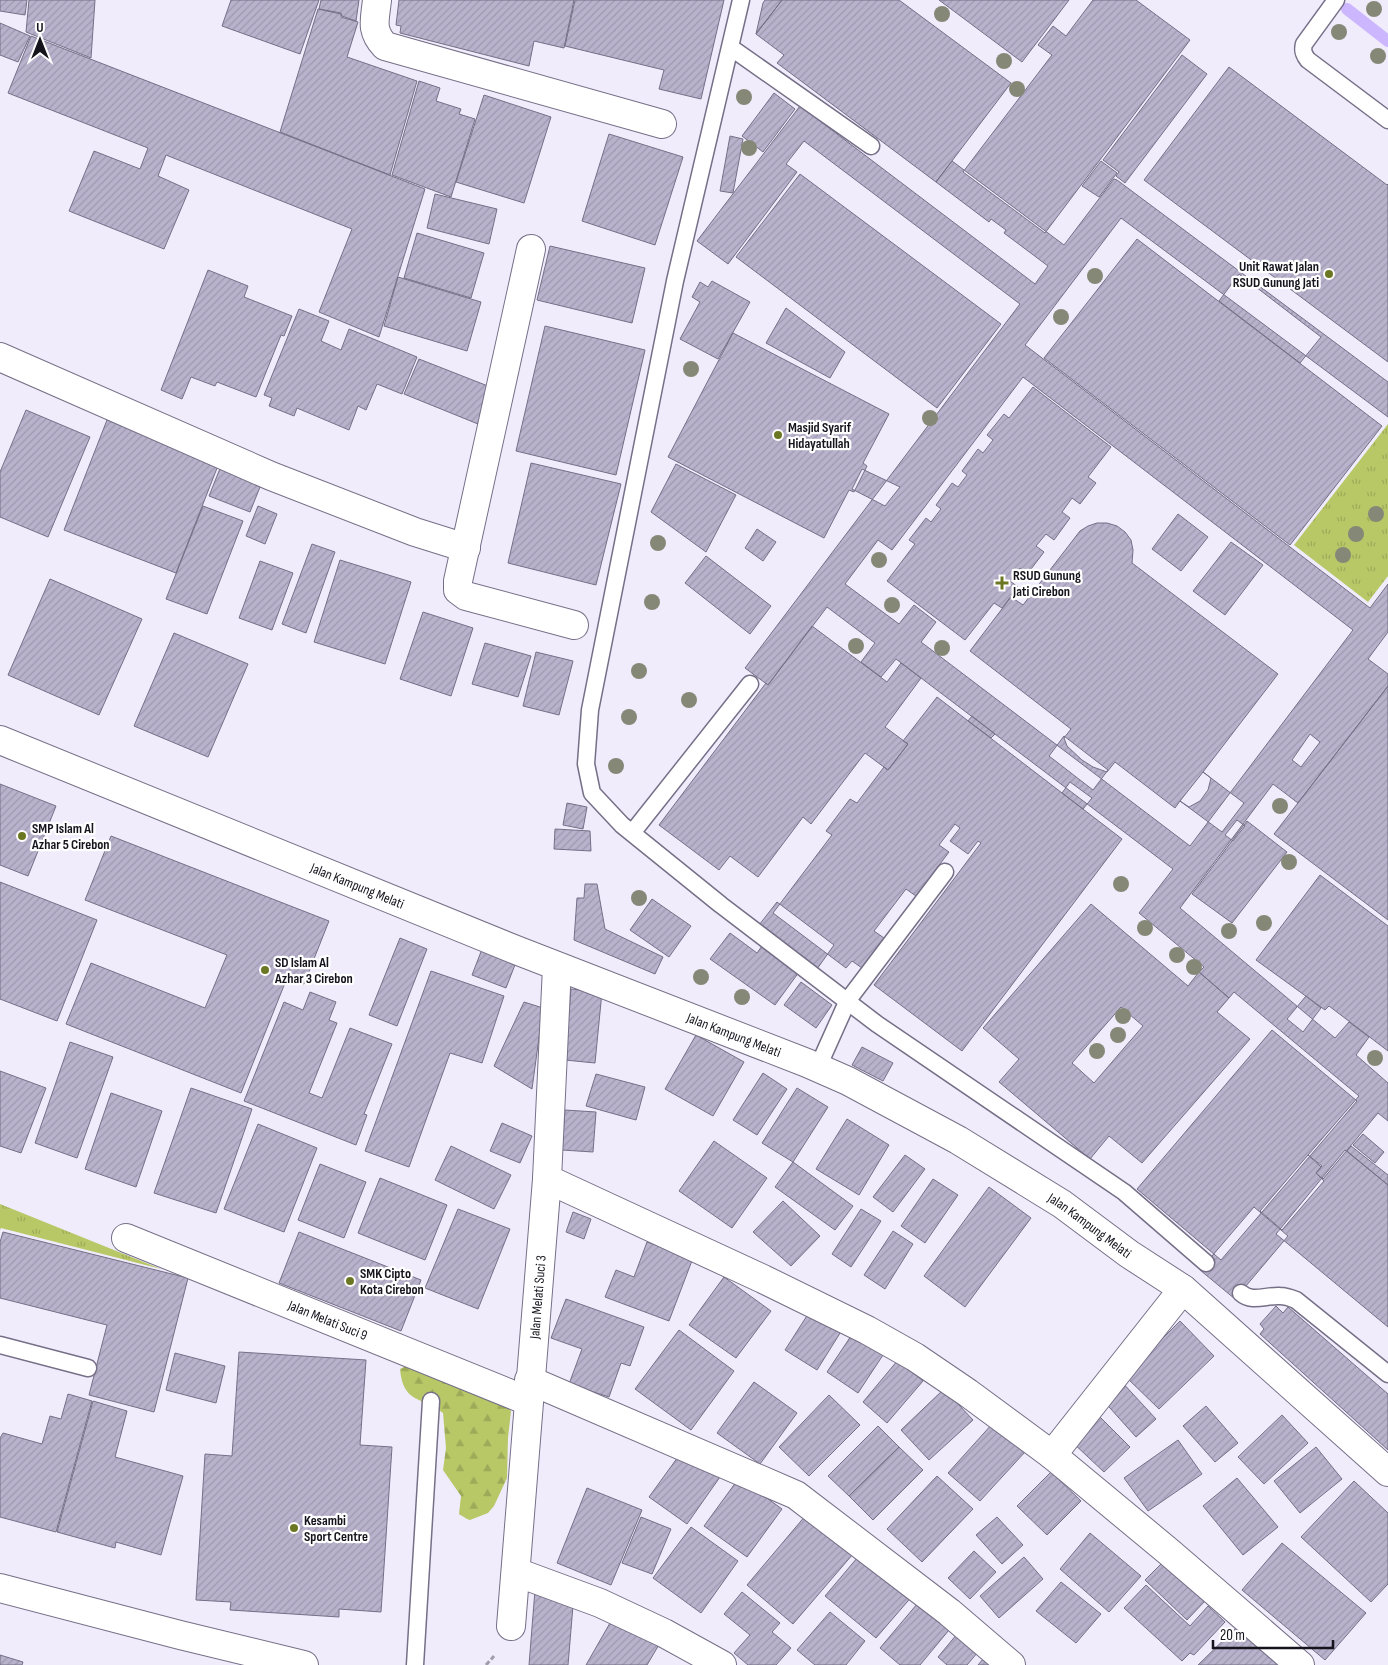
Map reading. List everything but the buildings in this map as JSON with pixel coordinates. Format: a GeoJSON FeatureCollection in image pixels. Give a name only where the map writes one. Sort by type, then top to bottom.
{"type":"FeatureCollection","features":[{"type":"Feature","properties":{"kind":"street"},"geometry":{"type":"LineString","coordinates":[[377,0],[374,28],[377,38],[385,46],[662,124]]}},
{"type":"Feature","properties":{"kind":"street"},"geometry":{"type":"LineString","coordinates":[[532,249],[458,581],[458,590],[466,596],[574,625]]}},
{"type":"Feature","properties":{"kind":"street"},"geometry":{"type":"LineString","coordinates":[[0,357],[271,476],[415,532],[466,548]]}},
{"type":"Feature","properties":{"kind":"street","name":"Jalan Kampung Melati"},"geometry":{"type":"LineString","coordinates":[[0,740],[557,966],[848,1080],[974,1150],[1062,1204],[1129,1254],[1183,1289],[1388,1472]]}},
{"type":"Feature","properties":{"kind":"street","name":"Jalan Melati Suci 3"},"geometry":{"type":"LineString","coordinates":[[511,1626],[547,1179],[557,966]]}},
{"type":"Feature","properties":{"kind":"street"},"geometry":{"type":"LineString","coordinates":[[547,1179],[763,1280],[915,1357],[1052,1455],[1169,1552],[1300,1665]]}},
{"type":"Feature","properties":{"kind":"street","name":"Jalan Melati Suci 9"},"geometry":{"type":"LineString","coordinates":[[126,1238],[529,1390],[796,1495],[949,1612],[1011,1665]]}},
{"type":"Feature","properties":{"kind":"street"},"geometry":{"type":"LineString","coordinates":[[1052,1455],[1183,1289]]}},
{"type":"Feature","properties":{"kind":"street"},"geometry":{"type":"LineString","coordinates":[[516,1572],[600,1603],[664,1633],[722,1665]]}},
{"type":"Feature","properties":{"kind":"street"},"geometry":{"type":"LineString","coordinates":[[0,1588],[304,1665]]}},
{"type":"Feature","properties":{"kind":"lane"},"geometry":{"type":"LineString","coordinates":[[741,0],[675,281],[590,710],[586,764],[592,793],[622,825],[721,905],[877,1024],[1124,1192],[1206,1263]]}},
{"type":"Feature","properties":{"kind":"lane"},"geometry":{"type":"LineString","coordinates":[[1332,6],[1304,44],[1302,49],[1304,56],[1388,120]]}},
{"type":"Feature","properties":{"kind":"lane"},"geometry":{"type":"LineString","coordinates":[[730,47],[872,146]]}},
{"type":"Feature","properties":{"kind":"lane"},"geometry":{"type":"LineString","coordinates":[[632,833],[750,684]]}},
{"type":"Feature","properties":{"kind":"lane"},"geometry":{"type":"LineString","coordinates":[[818,1067],[848,1000],[945,872]]}},
{"type":"Feature","properties":{"kind":"lane"},"geometry":{"type":"LineString","coordinates":[[1241,1293],[1246,1297],[1258,1299],[1270,1296],[1283,1296],[1296,1300],[1388,1374]]}},
{"type":"Feature","properties":{"kind":"lane"},"geometry":{"type":"LineString","coordinates":[[0,1345],[88,1368]]}},
{"type":"Feature","properties":{"kind":"lane"},"geometry":{"type":"LineString","coordinates":[[415,1665],[431,1401]]}},
{"type":"Feature","properties":{"kind":"green space"},"geometry":{"type":"Polygon","coordinates":[[[1388,424],[1388,576],[1368,602],[1294,545],[1388,424]]]}},
{"type":"Feature","properties":{"kind":"green space"},"geometry":{"type":"Polygon","coordinates":[[[0,1204],[161,1269],[1,1228],[0,1230],[0,1204]]]}},
{"type":"Feature","properties":{"kind":"green space"},"geometry":{"type":"Polygon","coordinates":[[[406,1366],[508,1407],[511,1411],[507,1478],[494,1506],[488,1513],[470,1520],[459,1514],[461,1496],[443,1470],[446,1448],[443,1413],[414,1397],[405,1388],[400,1369],[406,1366]]]}},
{"type":"Feature","properties":{"kind":"waterway"},"geometry":{"type":"LineString","coordinates":[[1347,9],[1388,41]]}},
{"type":"Feature","properties":{"kind":"place","name":"Unit Rawat Jalan RSUD Gunung Jati"},"geometry":{"type":"Point","coordinates":[1329,274]}},
{"type":"Feature","properties":{"kind":"place","name":"Masjid Syarif Hidayatullah"},"geometry":{"type":"Point","coordinates":[778,435]}},
{"type":"Feature","properties":{"kind":"place","name":"RSUD Gunung Jati Cirebon"},"geometry":{"type":"Point","coordinates":[1002,583]}},
{"type":"Feature","properties":{"kind":"place","name":"SMP Islam Al Azhar 5 Cirebon"},"geometry":{"type":"Point","coordinates":[22,836]}},
{"type":"Feature","properties":{"kind":"place","name":"SD Islam Al Azhar 3 Cirebon"},"geometry":{"type":"Point","coordinates":[265,970]}},
{"type":"Feature","properties":{"kind":"place","name":"SMK Cipto Kota Cirebon"},"geometry":{"type":"Point","coordinates":[350,1281]}},
{"type":"Feature","properties":{"kind":"place","name":"Kesambi Sport Centre"},"geometry":{"type":"Point","coordinates":[294,1528]}}]}
